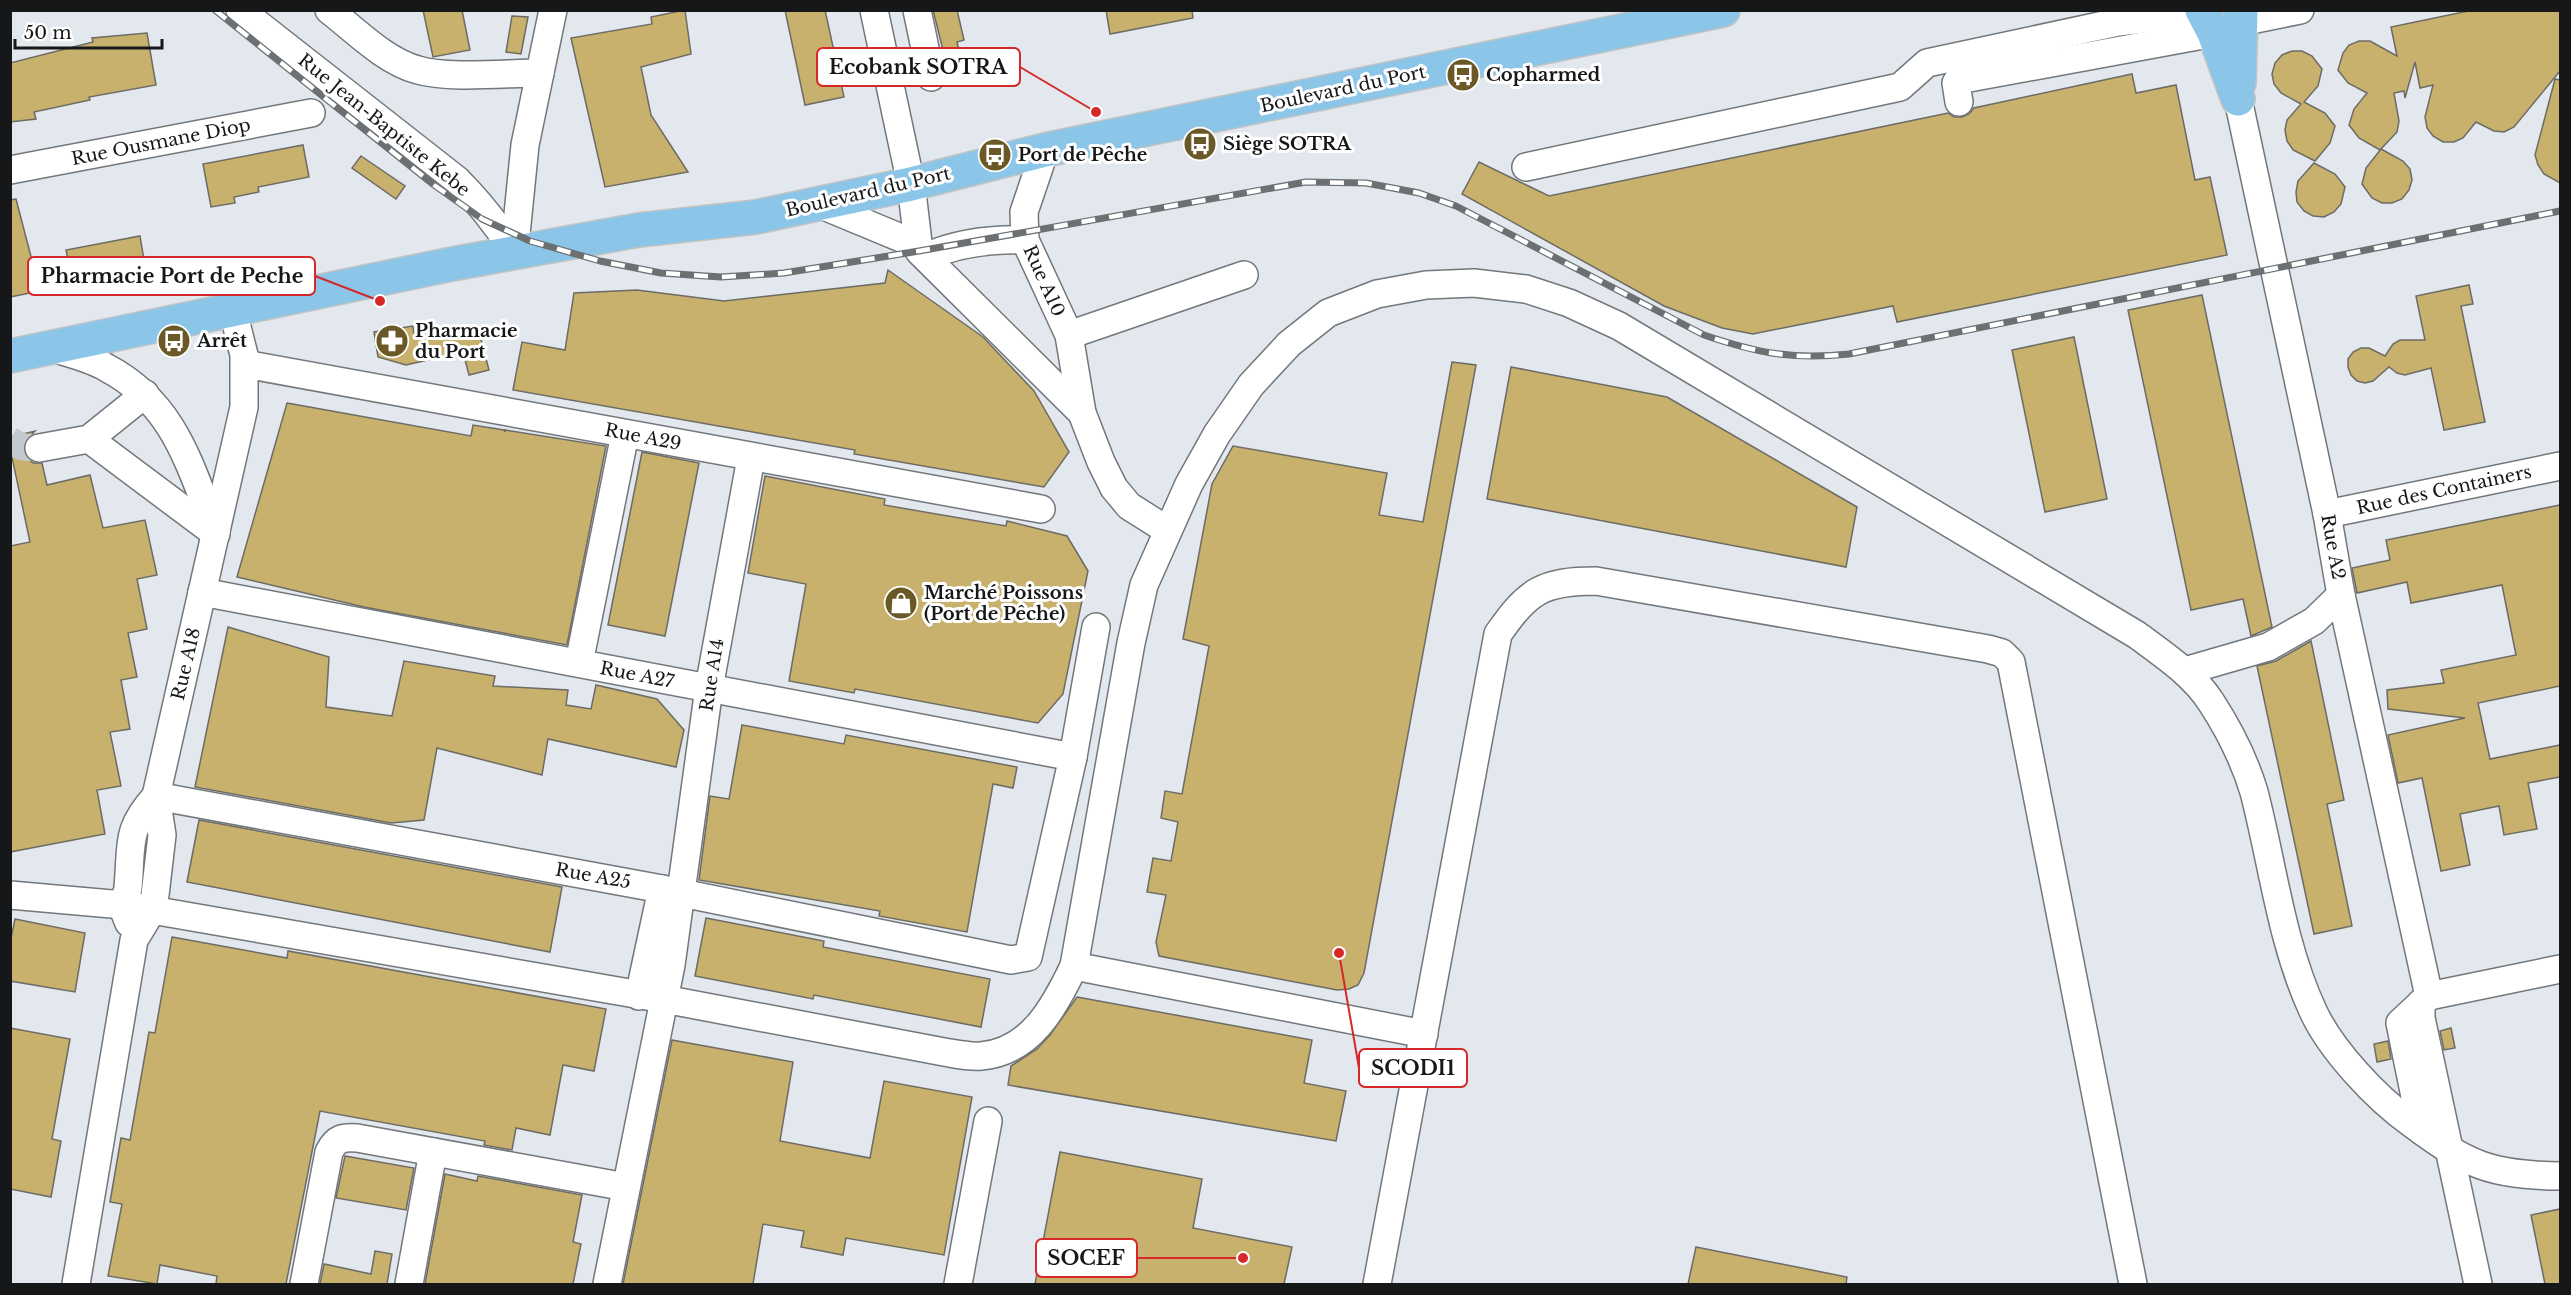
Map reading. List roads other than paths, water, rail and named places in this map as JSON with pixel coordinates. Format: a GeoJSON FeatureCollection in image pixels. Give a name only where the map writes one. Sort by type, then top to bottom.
{"type":"FeatureCollection","features":[{"type":"Feature","properties":{"kind":"main road","name":"Boulevard du Port"},"geometry":{"type":"LineString","coordinates":[[10,356],[513,251],[639,231],[756,217],[911,184],[1046,150],[1723,10]]}},
{"type":"Feature","properties":{"kind":"main road"},"geometry":{"type":"LineString","coordinates":[[2220,18],[2238,99]]}},
{"type":"Feature","properties":{"kind":"street","name":"Rue Jean-Baptiste Kebe"},"geometry":{"type":"LineString","coordinates":[[240,10],[457,180],[485,209],[513,251]]}},
{"type":"Feature","properties":{"kind":"street"},"geometry":{"type":"LineString","coordinates":[[329,10],[392,58],[418,70],[439,74],[540,73]]}},
{"type":"Feature","properties":{"kind":"street"},"geometry":{"type":"LineString","coordinates":[[513,251],[525,145],[553,10]]}},
{"type":"Feature","properties":{"kind":"street"},"geometry":{"type":"LineString","coordinates":[[874,10],[911,184],[922,251],[942,250],[985,241],[1025,240]]}},
{"type":"Feature","properties":{"kind":"street"},"geometry":{"type":"LineString","coordinates":[[917,10],[932,77]]}},
{"type":"Feature","properties":{"kind":"street"},"geometry":{"type":"LineString","coordinates":[[1526,167],[1900,87],[1927,63],[2118,22],[2220,18],[2300,10]]}},
{"type":"Feature","properties":{"kind":"street"},"geometry":{"type":"LineString","coordinates":[[1959,102],[1956,83],[1958,80],[2220,18]]}},
{"type":"Feature","properties":{"kind":"street","name":"Rue A2"},"geometry":{"type":"LineString","coordinates":[[2238,99],[2328,514],[2342,595],[2425,999],[2421,1018],[2478,1284]]}},
{"type":"Feature","properties":{"kind":"street","name":"Rue Ousmane Diop"},"geometry":{"type":"LineString","coordinates":[[10,170],[311,113]]}},
{"type":"Feature","properties":{"kind":"street","name":"Rue A10"},"geometry":{"type":"LineString","coordinates":[[1046,150],[1024,212],[1022,223],[1025,240],[1069,334],[1082,413],[1114,488],[1129,506],[1167,530]]}},
{"type":"Feature","properties":{"kind":"street","name":"Rue A10"},"geometry":{"type":"LineString","coordinates":[[819,204],[922,251],[1082,413]]}},
{"type":"Feature","properties":{"kind":"street"},"geometry":{"type":"LineString","coordinates":[[1069,334],[1244,275]]}},
{"type":"Feature","properties":{"kind":"street"},"geometry":{"type":"LineString","coordinates":[[10,894],[123,905],[151,912],[387,951],[944,1052],[979,1056],[1010,1048],[1036,1030],[1058,1001],[1074,966],[1131,643],[1144,585],[1167,530],[1217,434],[1251,385],[1289,344],[1328,313],[1377,294],[1426,285],[1474,283],[1526,289],[1569,303],[1619,326],[2137,635],[2185,671],[2211,701],[2233,743],[2253,790],[2293,961],[2313,1013],[2346,1060],[2377,1095],[2448,1150],[2481,1167],[2523,1176],[2560,1176]]}},
{"type":"Feature","properties":{"kind":"street","name":"Rue A18"},"geometry":{"type":"LineString","coordinates":[[156,796],[244,407],[245,364],[242,340],[233,311]]}},
{"type":"Feature","properties":{"kind":"street"},"geometry":{"type":"LineString","coordinates":[[51,347],[106,367],[145,394],[168,420],[216,532]]}},
{"type":"Feature","properties":{"kind":"street","name":"Rue A29"},"geometry":{"type":"LineString","coordinates":[[245,364],[1041,509]]}},
{"type":"Feature","properties":{"kind":"street"},"geometry":{"type":"LineString","coordinates":[[39,448],[89,439],[145,394]]}},
{"type":"Feature","properties":{"kind":"street"},"geometry":{"type":"LineString","coordinates":[[579,663],[625,434]]}},
{"type":"Feature","properties":{"kind":"street"},"geometry":{"type":"LineString","coordinates":[[89,439],[216,532]]}},
{"type":"Feature","properties":{"kind":"street","name":"Rue A14"},"geometry":{"type":"LineString","coordinates":[[607,1284],[626,1187],[652,998],[751,458]]}},
{"type":"Feature","properties":{"kind":"street","name":"Rue des Containers"},"geometry":{"type":"LineString","coordinates":[[2328,514],[2560,466]]}},
{"type":"Feature","properties":{"kind":"street"},"geometry":{"type":"LineString","coordinates":[[1377,1284],[1498,634],[1517,606],[1540,589],[1578,581],[1612,583],[2002,653],[2011,662],[2133,1284]]}},
{"type":"Feature","properties":{"kind":"street","name":"Rue A27"},"geometry":{"type":"LineString","coordinates":[[202,592],[1073,757]]}},
{"type":"Feature","properties":{"kind":"street"},"geometry":{"type":"LineString","coordinates":[[2185,671],[2268,647],[2314,621],[2342,595]]}},
{"type":"Feature","properties":{"kind":"street"},"geometry":{"type":"LineString","coordinates":[[1073,757],[1096,627]]}},
{"type":"Feature","properties":{"kind":"street","name":"Rue A25"},"geometry":{"type":"LineString","coordinates":[[156,796],[672,892],[1011,960],[1029,957],[1073,757]]}},
{"type":"Feature","properties":{"kind":"street"},"geometry":{"type":"LineString","coordinates":[[134,940],[123,905],[128,890],[133,829],[143,810],[156,796]]}},
{"type":"Feature","properties":{"kind":"street"},"geometry":{"type":"LineString","coordinates":[[76,1284],[134,940],[151,912],[162,835],[156,796]]}},
{"type":"Feature","properties":{"kind":"street"},"geometry":{"type":"LineString","coordinates":[[1074,966],[1424,1034]]}},
{"type":"Feature","properties":{"kind":"street"},"geometry":{"type":"LineString","coordinates":[[2422,1131],[2400,1023],[2425,999],[2560,969]]}},
{"type":"Feature","properties":{"kind":"street"},"geometry":{"type":"LineString","coordinates":[[958,1284],[988,1121]]}},
{"type":"Feature","properties":{"kind":"street"},"geometry":{"type":"LineString","coordinates":[[304,1284],[329,1152],[333,1143],[341,1138],[349,1137],[626,1187]]}},
{"type":"Feature","properties":{"kind":"street"},"geometry":{"type":"LineString","coordinates":[[409,1284],[433,1152]]}},
{"type":"Feature","properties":{"kind":"tunnel"},"geometry":{"type":"LineString","coordinates":[[10,440],[22,447],[39,448]]}},
{"type":"Feature","properties":{"kind":"railway"},"geometry":{"type":"LineString","coordinates":[[215,10],[434,185],[482,219],[530,241],[600,261],[661,273],[721,277],[784,273],[1306,182],[1366,183],[1419,193],[1456,206],[1704,335],[1775,354],[1829,356],[1849,354],[2560,211]]}},
{"type":"Feature","properties":{"kind":"place","name":"Copharmed"},"geometry":{"type":"Point","coordinates":[1463,75]}},
{"type":"Feature","properties":{"kind":"place","name":"Ecobank SOTRA"},"geometry":{"type":"Point","coordinates":[1096,112]}},
{"type":"Feature","properties":{"kind":"place","name":"Siège SOTRA"},"geometry":{"type":"Point","coordinates":[1200,144]}},
{"type":"Feature","properties":{"kind":"place","name":"Port de Pêche"},"geometry":{"type":"Point","coordinates":[995,155]}},
{"type":"Feature","properties":{"kind":"place","name":"Pharmacie Port de Peche"},"geometry":{"type":"Point","coordinates":[380,301]}},
{"type":"Feature","properties":{"kind":"place","name":"Arrêt"},"geometry":{"type":"Point","coordinates":[174,341]}},
{"type":"Feature","properties":{"kind":"place","name":"Pharmacie du Port"},"geometry":{"type":"Point","coordinates":[392,341]}},
{"type":"Feature","properties":{"kind":"place","name":"Marché Poissons (Port de Pêche)"},"geometry":{"type":"Point","coordinates":[901,603]}},
{"type":"Feature","properties":{"kind":"place","name":"SCODI1"},"geometry":{"type":"Point","coordinates":[1339,953]}},
{"type":"Feature","properties":{"kind":"place","name":"SOCEF"},"geometry":{"type":"Point","coordinates":[1243,1258]}}]}
